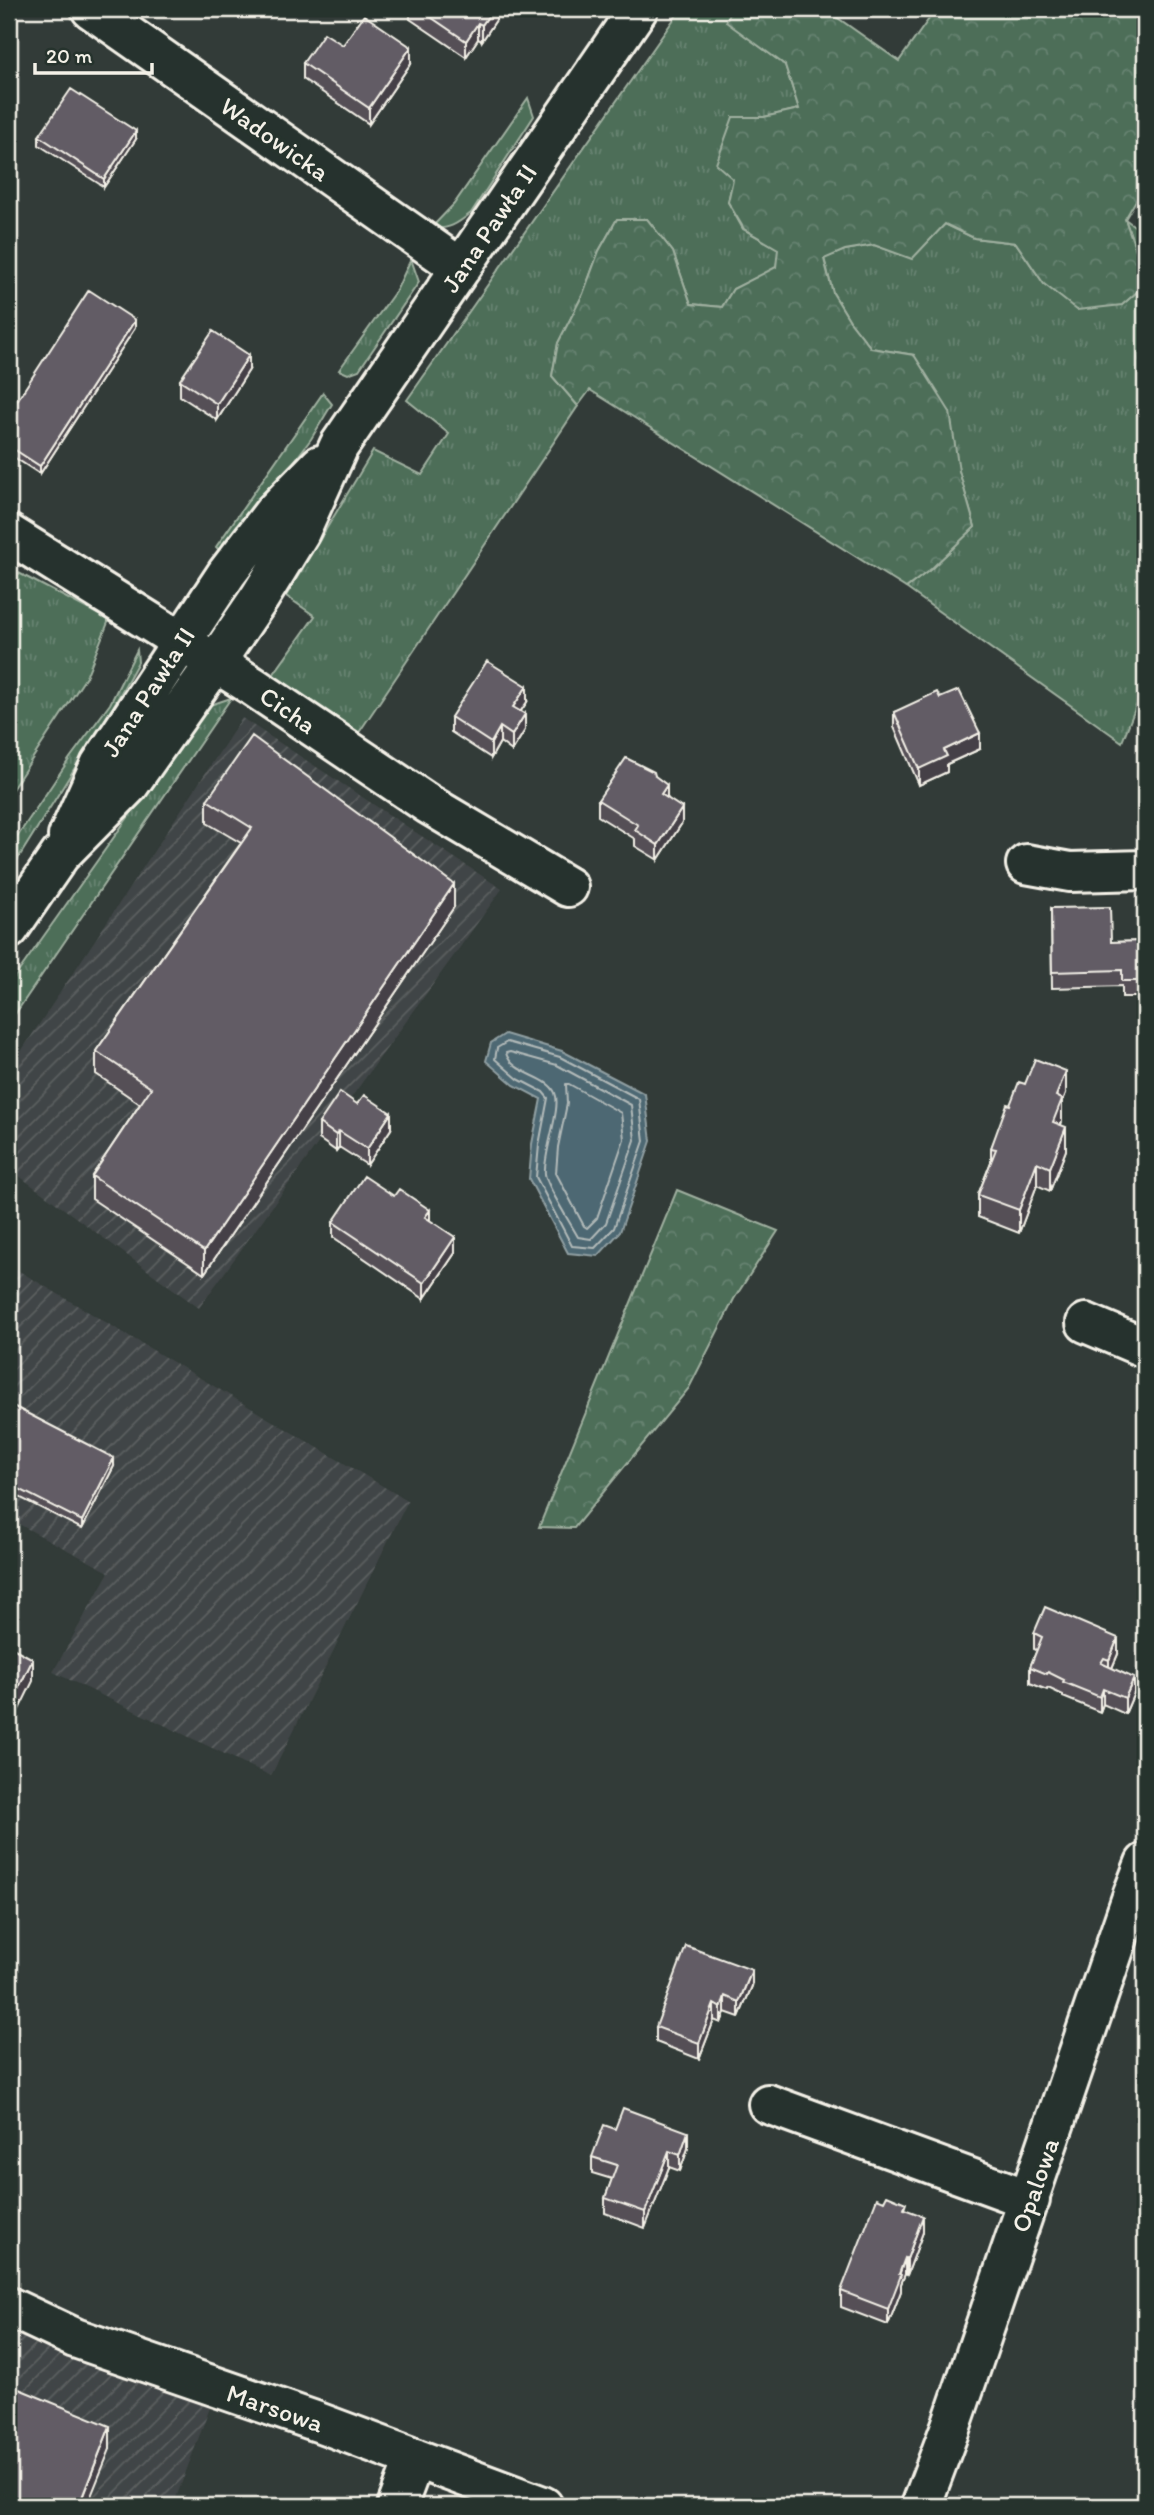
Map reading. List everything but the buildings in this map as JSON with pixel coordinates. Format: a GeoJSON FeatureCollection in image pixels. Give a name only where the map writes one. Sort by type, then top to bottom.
{"type":"FeatureCollection","features":[{"type":"Feature","properties":{"kind":"street","name":"Wadowicka"},"geometry":{"type":"LineString","coordinates":[[91,9],[461,268]]}},
{"type":"Feature","properties":{"kind":"street","name":"Jana Pawła II"},"geometry":{"type":"LineString","coordinates":[[9,929],[60,855],[129,785],[215,663],[300,532],[339,446],[638,9]]}},
{"type":"Feature","properties":{"kind":"street","name":"Jana Pawła II"},"geometry":{"type":"LineString","coordinates":[[60,855],[100,765],[227,573],[273,513],[339,446]]}},
{"type":"Feature","properties":{"kind":"street","name":"Cicha"},"geometry":{"type":"LineString","coordinates":[[9,534],[215,663],[428,804],[568,887]]}},
{"type":"Feature","properties":{"kind":"street"},"geometry":{"type":"LineString","coordinates":[[1026,864],[1070,873],[1145,870]]}},
{"type":"Feature","properties":{"kind":"street"},"geometry":{"type":"LineString","coordinates":[[1086,1323],[1145,1348]]}},
{"type":"Feature","properties":{"kind":"street","name":"Opalowa"},"geometry":{"type":"LineString","coordinates":[[921,2506],[1030,2200],[1145,1863]]}},
{"type":"Feature","properties":{"kind":"street"},"geometry":{"type":"LineString","coordinates":[[768,2104],[1030,2200]]}},
{"type":"Feature","properties":{"kind":"street","name":"Marsowa"},"geometry":{"type":"LineString","coordinates":[[9,2307],[75,2339],[415,2458],[543,2506]]}},
{"type":"Feature","properties":{"kind":"street"},"geometry":{"type":"LineString","coordinates":[[397,2506],[415,2458]]}},
{"type":"Feature","properties":{"kind":"shaded area"},"geometry":{"type":"Polygon","coordinates":[[[242,718],[502,889],[199,1308],[19,1176],[20,1053],[242,718]]]}},
{"type":"Feature","properties":{"kind":"shaded area"},"geometry":{"type":"Polygon","coordinates":[[[9,1265],[408,1501],[271,1776],[53,1672],[109,1572],[9,1519],[9,1265]]]}},
{"type":"Feature","properties":{"kind":"shaded area"},"geometry":{"type":"Polygon","coordinates":[[[9,2329],[211,2405],[173,2506],[9,2506],[9,2329]]]}},
{"type":"Feature","properties":{"kind":"green space"},"geometry":{"type":"Polygon","coordinates":[[[681,9],[732,9],[727,22],[785,65],[799,109],[764,117],[733,117],[733,179],[728,202],[743,229],[779,249],[776,268],[733,289],[722,307],[691,304],[673,252],[647,219],[617,219],[599,251],[583,294],[558,343],[552,376],[578,406],[358,734],[268,682],[315,616],[286,596],[373,451],[422,475],[449,434],[407,400],[681,9]]]}},
{"type":"Feature","properties":{"kind":"green space"},"geometry":{"type":"Polygon","coordinates":[[[732,9],[825,9],[899,61],[936,9],[1145,9],[1145,185],[1125,219],[1145,276],[1145,285],[1122,305],[1077,310],[1044,284],[1016,243],[974,238],[945,224],[912,259],[874,245],[845,250],[824,259],[833,293],[871,348],[914,355],[950,412],[959,471],[975,527],[931,569],[906,588],[590,390],[578,406],[552,376],[558,343],[583,294],[599,251],[617,219],[647,219],[673,252],[691,304],[722,307],[733,289],[776,267],[778,249],[744,229],[728,202],[733,179],[716,164],[733,117],[764,117],[799,109],[785,65],[726,22],[732,9]]]}},
{"type":"Feature","properties":{"kind":"green space"},"geometry":{"type":"Polygon","coordinates":[[[528,98],[534,116],[471,213],[452,225],[431,228],[454,204],[528,98]]]}},
{"type":"Feature","properties":{"kind":"green space"},"geometry":{"type":"Polygon","coordinates":[[[1125,219],[1145,234],[1145,276],[1125,219]]]}},
{"type":"Feature","properties":{"kind":"green space"},"geometry":{"type":"Polygon","coordinates":[[[945,224],[974,238],[1016,243],[1044,284],[1122,305],[1145,285],[1145,683],[1122,742],[906,588],[931,569],[975,527],[959,471],[914,355],[871,348],[833,293],[824,258],[845,250],[874,245],[912,258],[945,224]]]}},
{"type":"Feature","properties":{"kind":"green space"},"geometry":{"type":"Polygon","coordinates":[[[411,259],[419,282],[359,370],[348,374],[339,370],[397,289],[411,259]]]}},
{"type":"Feature","properties":{"kind":"green space"},"geometry":{"type":"Polygon","coordinates":[[[323,393],[332,404],[311,439],[224,555],[216,547],[323,393]]]}},
{"type":"Feature","properties":{"kind":"green space"},"geometry":{"type":"Polygon","coordinates":[[[9,568],[109,620],[86,677],[9,794],[9,568]]]}},
{"type":"Feature","properties":{"kind":"green space"},"geometry":{"type":"Polygon","coordinates":[[[137,650],[138,662],[113,707],[9,873],[9,849],[110,704],[137,650]]]}},
{"type":"Feature","properties":{"kind":"green space"},"geometry":{"type":"Polygon","coordinates":[[[231,698],[9,1023],[9,985],[207,706],[231,698]]]}},
{"type":"Feature","properties":{"kind":"green space"},"geometry":{"type":"Polygon","coordinates":[[[677,1190],[778,1231],[734,1299],[689,1388],[574,1528],[539,1527],[677,1190]]]}},
{"type":"Feature","properties":{"kind":"water"},"geometry":{"type":"Polygon","coordinates":[[[505,1034],[562,1051],[645,1094],[651,1141],[620,1232],[598,1256],[568,1253],[529,1179],[532,1144],[541,1099],[514,1085],[486,1061],[491,1043],[505,1034]]]}}]}
